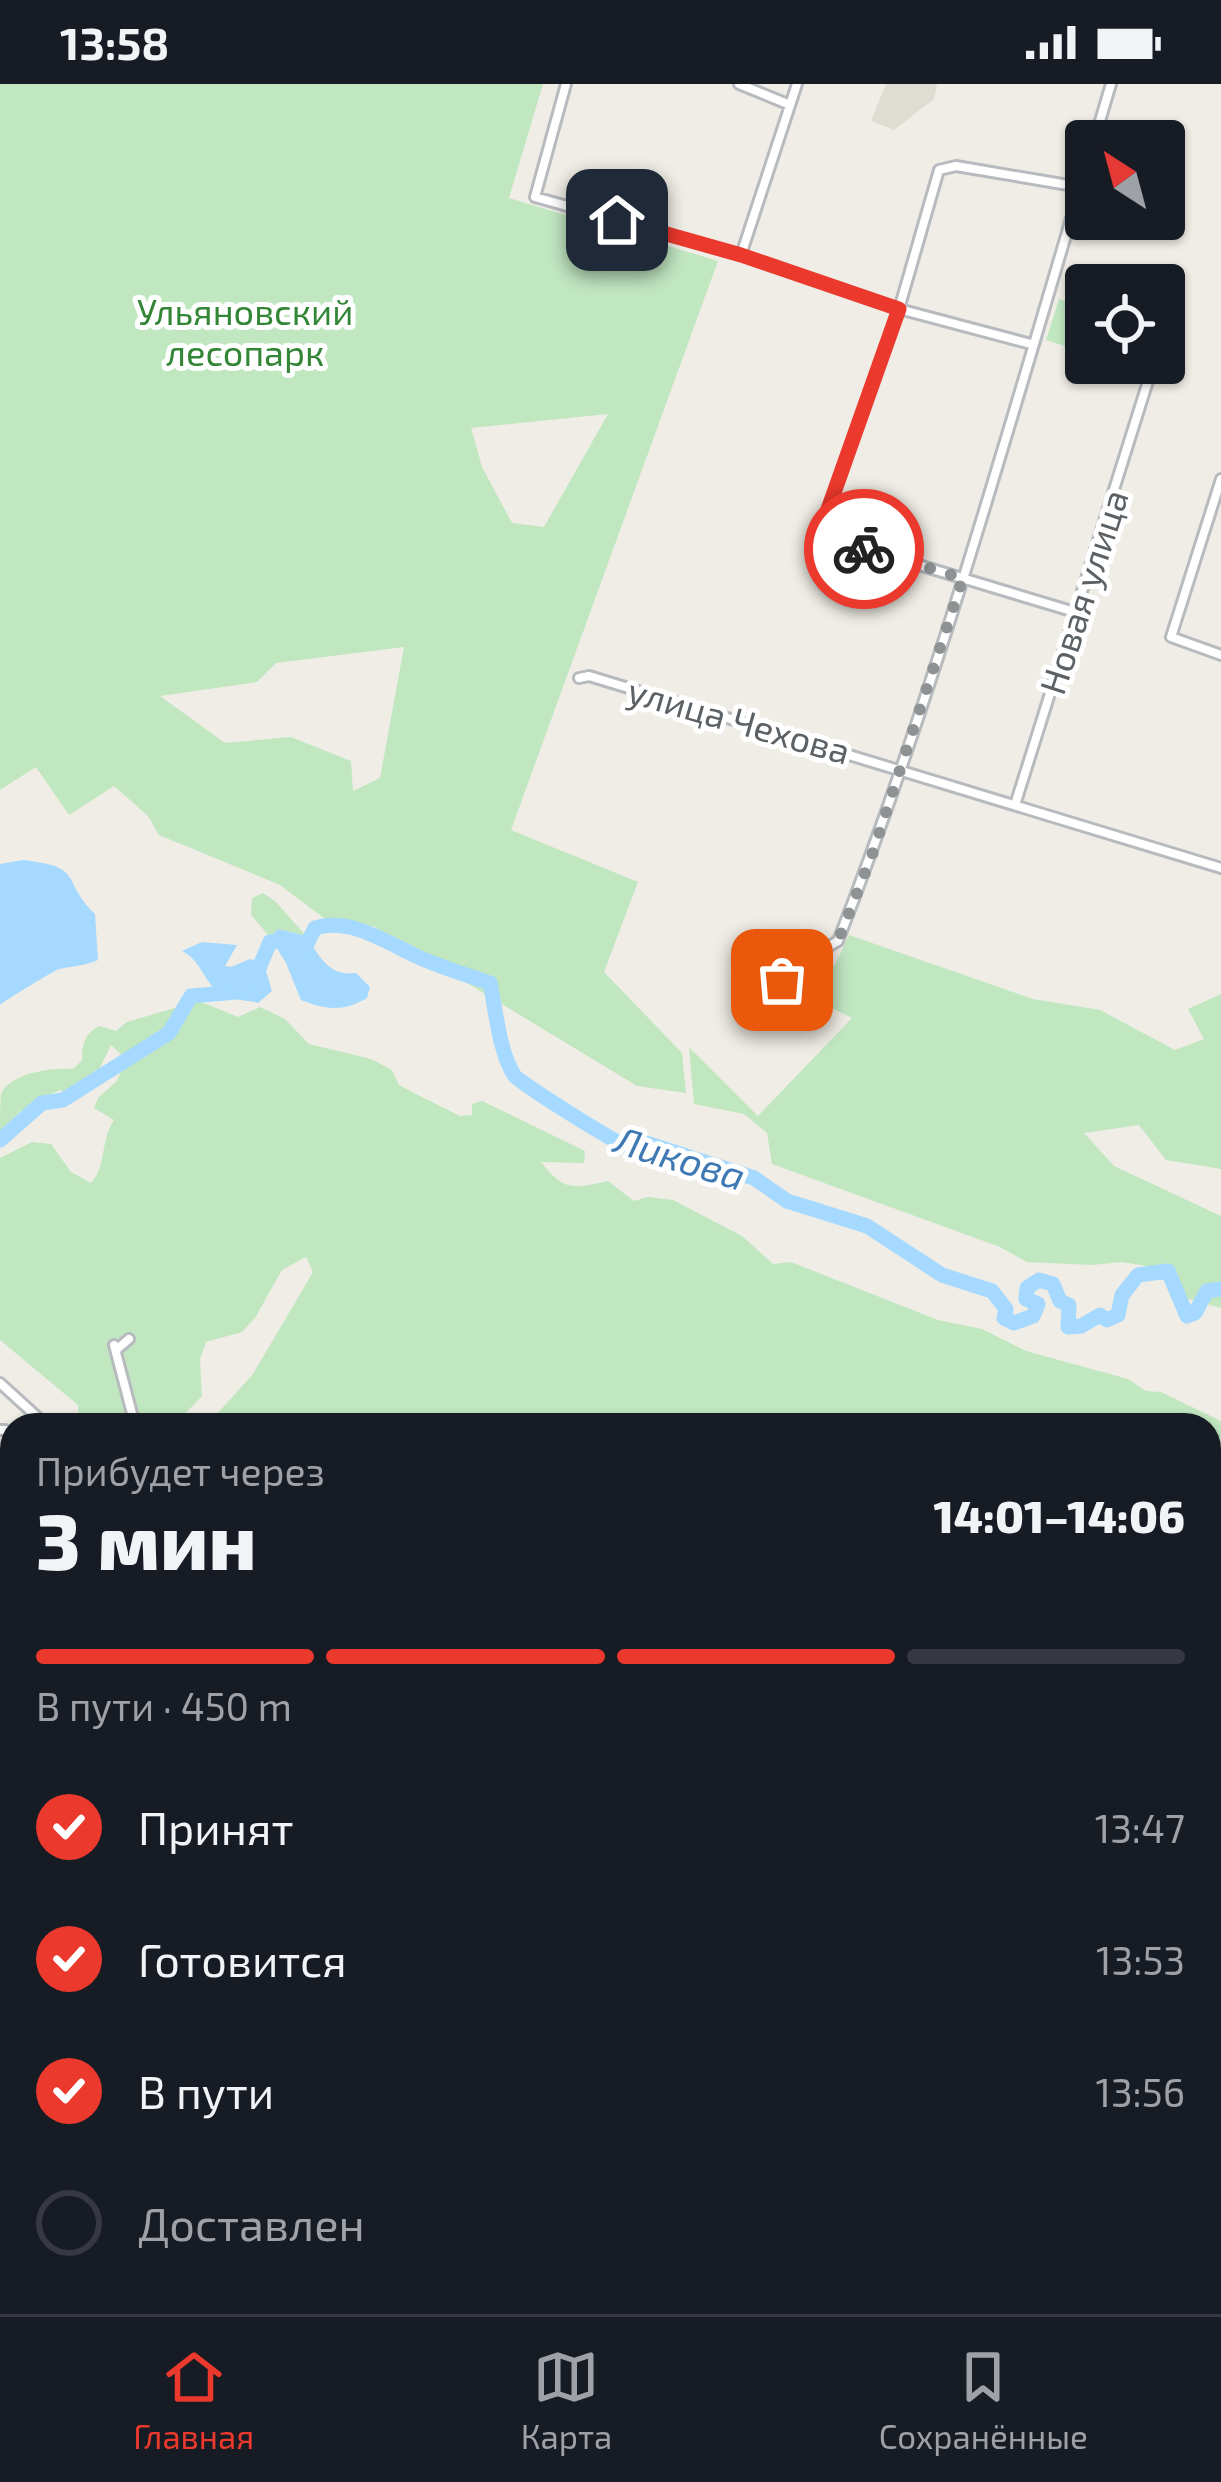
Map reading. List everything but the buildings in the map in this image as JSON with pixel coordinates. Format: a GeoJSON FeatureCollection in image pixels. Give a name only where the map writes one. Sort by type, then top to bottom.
{"type":"FeatureCollection","features":[{"type":"Feature","properties":{"kind":"street"},"geometry":{"type":"LineString","coordinates":[[566,84],[535,197],[741,255],[899,309],[1031,344]]}},
{"type":"Feature","properties":{"kind":"street"},"geometry":{"type":"LineString","coordinates":[[739,84],[790,105]]}},
{"type":"Feature","properties":{"kind":"street"},"geometry":{"type":"LineString","coordinates":[[741,255],[797,84]]}},
{"type":"Feature","properties":{"kind":"street"},"geometry":{"type":"LineString","coordinates":[[1100,120],[1111,84]]}},
{"type":"Feature","properties":{"kind":"street"},"geometry":{"type":"LineString","coordinates":[[1065,185],[956,166],[939,170],[899,309],[819,535],[1078,613]]}},
{"type":"Feature","properties":{"kind":"street"},"geometry":{"type":"LineString","coordinates":[[800,986],[782,980],[800,946],[826,948],[838,941],[963,578],[1065,236]]}},
{"type":"Feature","properties":{"kind":"street","name":"Новая улица"},"geometry":{"type":"LineString","coordinates":[[1016,806],[1147,384]]}},
{"type":"Feature","properties":{"kind":"street"},"geometry":{"type":"LineString","coordinates":[[1221,479],[1172,637],[1221,655]]}},
{"type":"Feature","properties":{"kind":"street","name":"улица Чехова"},"geometry":{"type":"LineString","coordinates":[[579,678],[589,676],[772,734],[899,767],[1221,868]]}},
{"type":"Feature","properties":{"kind":"street"},"geometry":{"type":"LineString","coordinates":[[129,1339],[115,1347],[132,1413]]}},
{"type":"Feature","properties":{"kind":"street"},"geometry":{"type":"LineString","coordinates":[[0,1383],[33,1413]]}},
{"type":"Feature","properties":{"kind":"shaded area"},"geometry":{"type":"Polygon","coordinates":[[[886,84],[937,84],[934,99],[894,130],[871,121],[886,84]]]}},
{"type":"Feature","properties":{"kind":"green space","name":"Ульяновский лесопарк"},"geometry":{"type":"Polygon","coordinates":[[[0,84],[543,84],[509,198],[718,261],[511,830],[638,882],[604,972],[682,1053],[686,1093],[637,1086],[373,926],[329,922],[280,885],[159,835],[148,816],[114,786],[69,815],[36,767],[0,790],[0,84]],[[608,414],[471,428],[482,467],[512,523],[544,527],[608,414]],[[404,647],[276,663],[257,682],[160,696],[225,743],[291,737],[351,761],[353,791],[380,778],[404,647]]]}},
{"type":"Feature","properties":{"kind":"green space"},"geometry":{"type":"Polygon","coordinates":[[[1059,299],[1065,301],[1065,346],[1046,340],[1059,299]]]}},
{"type":"Feature","properties":{"kind":"green space"},"geometry":{"type":"Polygon","coordinates":[[[263,893],[306,936],[278,929],[270,937],[251,915],[252,898],[263,893]]]}},
{"type":"Feature","properties":{"kind":"green space"},"geometry":{"type":"Polygon","coordinates":[[[849,935],[1033,999],[1100,1010],[1175,1050],[1204,1039],[1188,1009],[1221,994],[1221,1169],[1166,1160],[1139,1125],[1084,1133],[1114,1166],[1221,1216],[1221,1308],[1178,1296],[1152,1267],[1122,1262],[1027,1262],[1000,1247],[772,1164],[767,1133],[744,1114],[694,1104],[689,1047],[758,1116],[852,1018],[791,988],[796,979],[835,965],[849,935]]]}},
{"type":"Feature","properties":{"kind":"green space"},"geometry":{"type":"Polygon","coordinates":[[[199,1001],[238,1017],[260,1007],[285,1019],[309,1044],[371,1059],[392,1070],[399,1085],[460,1116],[472,1115],[472,1104],[482,1101],[585,1151],[584,1163],[541,1162],[563,1183],[577,1186],[608,1181],[634,1201],[648,1197],[673,1200],[742,1236],[773,1264],[791,1262],[938,1320],[982,1329],[1026,1351],[1128,1379],[1146,1391],[1161,1392],[1204,1413],[218,1413],[253,1374],[313,1272],[306,1257],[282,1270],[242,1332],[206,1342],[200,1359],[202,1396],[186,1413],[78,1413],[78,1405],[0,1340],[0,1158],[32,1142],[51,1144],[71,1172],[91,1183],[114,1120],[94,1108],[117,1081],[126,1059],[111,1045],[96,1076],[74,1101],[61,1090],[20,1112],[0,1133],[1,1094],[23,1076],[73,1069],[82,1060],[88,1035],[100,1026],[116,1031],[127,1022],[199,1001]]]}},
{"type":"Feature","properties":{"kind":"water"},"geometry":{"type":"Polygon","coordinates":[[[23,860],[56,867],[70,877],[95,914],[98,960],[59,969],[0,1005],[0,864],[23,860]]]}},
{"type":"Feature","properties":{"kind":"water"},"geometry":{"type":"Polygon","coordinates":[[[278,929],[306,936],[332,968],[356,973],[370,987],[367,998],[334,1008],[301,1000],[270,937],[278,929]]]}},
{"type":"Feature","properties":{"kind":"water"},"geometry":{"type":"Polygon","coordinates":[[[202,942],[237,945],[225,966],[250,959],[264,964],[272,991],[258,1003],[221,994],[182,951],[202,942]]]}},
{"type":"Feature","properties":{"kind":"waterway","name":"Ликова"},"geometry":{"type":"LineString","coordinates":[[0,1140],[42,1103],[63,1100],[169,1033],[191,996],[236,992],[259,968],[270,942],[290,940],[304,950],[315,928],[341,926],[490,983],[501,1043],[514,1075],[606,1135],[627,1146],[646,1143],[754,1178],[787,1201],[867,1226],[942,1275],[992,1291],[1006,1309],[1004,1318],[1014,1323],[1033,1316],[1038,1304],[1026,1299],[1027,1288],[1039,1280],[1053,1284],[1060,1301],[1069,1305],[1068,1327],[1081,1326],[1100,1315],[1107,1320],[1118,1315],[1122,1295],[1138,1275],[1168,1271],[1187,1316],[1195,1313],[1207,1291],[1221,1289]]}},
{"type":"Feature","properties":{"kind":"way so far"},"geometry":{"type":"LineString","coordinates":[[782,980],[800,946],[826,948],[838,941],[872,855],[963,578],[864,549]]}},
{"type":"Feature","properties":{"kind":"route"},"geometry":{"type":"LineString","coordinates":[[617,220],[741,255],[899,309],[819,535],[864,549]]}}]}
